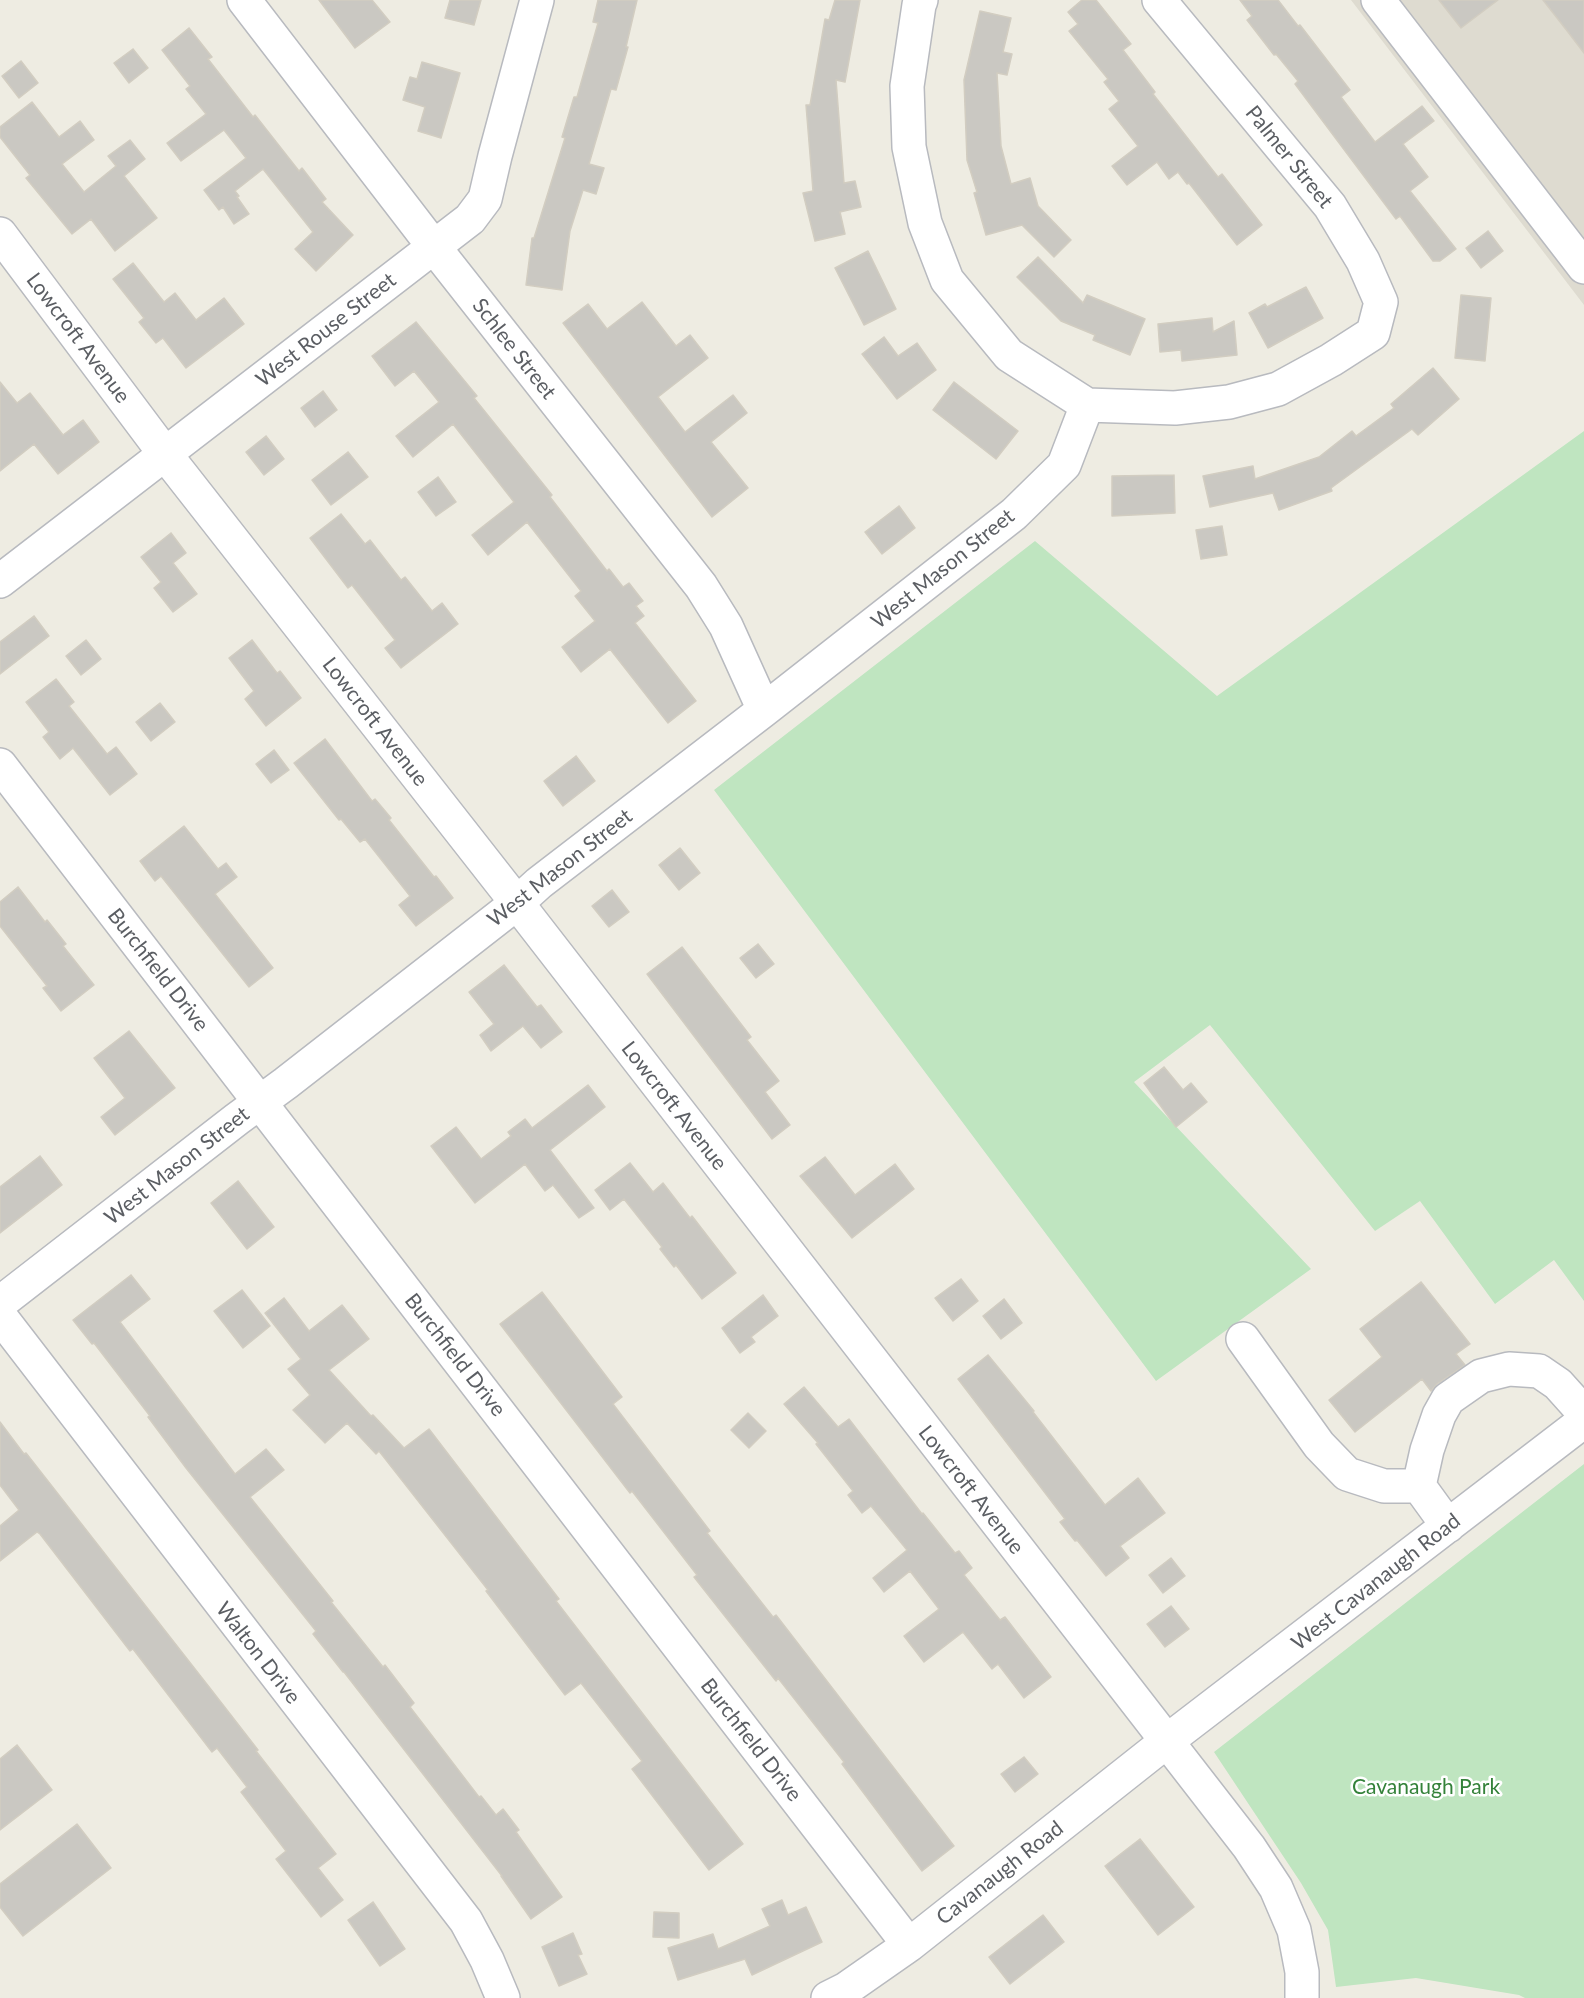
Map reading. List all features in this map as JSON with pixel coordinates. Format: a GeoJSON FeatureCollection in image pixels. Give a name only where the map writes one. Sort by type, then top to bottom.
{"type":"FeatureCollection","features":[{"type":"Feature","properties":{"kind":"street","name":"Schlee Street"},"geometry":{"type":"LineString","coordinates":[[244,0],[434,247],[701,586],[726,626],[764,710]]}},
{"type":"Feature","properties":{"kind":"street","name":"West Rouse Street"},"geometry":{"type":"LineString","coordinates":[[0,581],[470,219],[485,199],[537,0]]}},
{"type":"Feature","properties":{"kind":"street"},"geometry":{"type":"LineString","coordinates":[[921,0],[907,86],[909,147],[925,224],[947,280],[1009,355],[1087,405]]}},
{"type":"Feature","properties":{"kind":"street","name":"Palmer Street"},"geometry":{"type":"LineString","coordinates":[[1087,405],[1175,408],[1229,402],[1278,389],[1331,360],[1373,333],[1381,302],[1363,261],[1330,206],[1159,0]]}},
{"type":"Feature","properties":{"kind":"street"},"geometry":{"type":"LineString","coordinates":[[1378,0],[1584,267]]}},
{"type":"Feature","properties":{"kind":"street","name":"Lowcroft Avenue"},"geometry":{"type":"LineString","coordinates":[[0,234],[165,454],[517,903],[1249,1847],[1276,1888],[1294,1930],[1302,1972],[1302,1998]]}},
{"type":"Feature","properties":{"kind":"street","name":"West Mason Street"},"geometry":{"type":"LineString","coordinates":[[0,1303],[517,903],[539,883],[1014,514],[1064,465],[1087,405]]}},
{"type":"Feature","properties":{"kind":"street","name":"Burchfield Drive"},"geometry":{"type":"LineString","coordinates":[[0,765],[909,1945]]}},
{"type":"Feature","properties":{"kind":"street","name":"Walton Drive"},"geometry":{"type":"LineString","coordinates":[[0,1316],[466,1921],[487,1960],[503,1998]]}},
{"type":"Feature","properties":{"kind":"street"},"geometry":{"type":"LineString","coordinates":[[1243,1339],[1319,1445],[1347,1474],[1384,1486],[1419,1486]]}},
{"type":"Feature","properties":{"kind":"street"},"geometry":{"type":"LineString","coordinates":[[1448,1526],[1419,1486],[1427,1450],[1439,1415],[1448,1399],[1481,1376],[1509,1369],[1539,1371],[1558,1383],[1584,1413]]}},
{"type":"Feature","properties":{"kind":"street","name":"West Cavanaugh Road"},"geometry":{"type":"LineString","coordinates":[[1167,1741],[1584,1421]]}},
{"type":"Feature","properties":{"kind":"street","name":"Cavanaugh Road"},"geometry":{"type":"LineString","coordinates":[[828,1998],[846,1989],[909,1945],[1167,1741]]}},
{"type":"Feature","properties":{"kind":"shaded area"},"geometry":{"type":"Polygon","coordinates":[[[1351,0],[1584,0],[1584,305],[1351,0]]]}},
{"type":"Feature","properties":{"kind":"green space"},"geometry":{"type":"Polygon","coordinates":[[[1584,431],[1584,1301],[1554,1260],[1495,1304],[1420,1201],[1375,1231],[1210,1025],[1134,1082],[1311,1269],[1156,1381],[714,790],[1035,541],[1217,696],[1584,431]]]}},
{"type":"Feature","properties":{"kind":"green space","name":"Cavanaugh Park"},"geometry":{"type":"Polygon","coordinates":[[[1584,1464],[1584,1998],[1525,1998],[1519,1995],[1416,1978],[1336,1987],[1328,1930],[1301,1883],[1214,1752],[1584,1464]]]}},
{"type":"Feature","properties":{"kind":"building"},"geometry":{"type":"Polygon","coordinates":[[[319,0],[372,0],[390,22],[355,48],[319,0]]]}},
{"type":"Feature","properties":{"kind":"building"},"geometry":{"type":"Polygon","coordinates":[[[450,0],[481,0],[474,25],[445,18],[450,0]]]}},
{"type":"Feature","properties":{"kind":"building"},"geometry":{"type":"Polygon","coordinates":[[[598,0],[637,0],[626,47],[628,47],[616,90],[611,89],[589,164],[604,168],[596,194],[583,190],[570,231],[562,290],[526,285],[532,238],[534,238],[565,138],[562,137],[574,97],[577,97],[598,23],[593,22],[598,0]]]}},
{"type":"Feature","properties":{"kind":"building"},"geometry":{"type":"Polygon","coordinates":[[[835,0],[860,0],[845,82],[836,80],[844,183],[855,181],[861,207],[840,212],[845,234],[815,241],[803,193],[813,191],[806,105],[810,105],[825,19],[829,20],[835,0]]]}},
{"type":"Feature","properties":{"kind":"building"},"geometry":{"type":"Polygon","coordinates":[[[1082,0],[1096,0],[1131,44],[1123,50],[1155,92],[1153,94],[1218,177],[1222,174],[1262,225],[1237,245],[1178,172],[1169,179],[1157,162],[1127,185],[1112,166],[1138,146],[1109,109],[1119,101],[1104,82],[1108,79],[1069,31],[1078,24],[1068,12],[1082,0]]]}},
{"type":"Feature","properties":{"kind":"building"},"geometry":{"type":"Polygon","coordinates":[[[1240,0],[1278,0],[1350,90],[1341,97],[1375,142],[1422,106],[1434,121],[1403,144],[1428,177],[1410,191],[1456,249],[1440,261],[1433,261],[1400,216],[1396,219],[1295,84],[1298,81],[1247,20],[1252,16],[1240,0]]]}},
{"type":"Feature","properties":{"kind":"building"},"geometry":{"type":"Polygon","coordinates":[[[1439,0],[1498,0],[1461,28],[1439,0]]]}},
{"type":"Feature","properties":{"kind":"building"},"geometry":{"type":"Polygon","coordinates":[[[1543,0],[1584,0],[1584,53],[1568,32],[1543,0]]]}},
{"type":"Feature","properties":{"kind":"building"},"geometry":{"type":"Polygon","coordinates":[[[980,11],[1011,18],[1003,52],[1012,54],[1007,75],[997,73],[1001,146],[1011,184],[1030,178],[1038,206],[1071,240],[1054,257],[1022,225],[986,235],[974,193],[977,192],[967,160],[964,80],[980,11]]]}},
{"type":"Feature","properties":{"kind":"building"},"geometry":{"type":"Polygon","coordinates":[[[189,28],[212,57],[208,59],[253,117],[255,115],[299,171],[302,168],[326,199],[322,202],[353,235],[316,271],[295,249],[313,232],[263,169],[235,191],[249,214],[234,224],[223,207],[219,210],[204,190],[246,158],[224,130],[181,161],[167,143],[206,114],[186,89],[190,86],[162,50],[189,28]]]}},
{"type":"Feature","properties":{"kind":"building"},"geometry":{"type":"Polygon","coordinates":[[[133,49],[148,68],[129,83],[114,63],[133,49]]]}},
{"type":"Feature","properties":{"kind":"building"},"geometry":{"type":"Polygon","coordinates":[[[21,61],[38,83],[19,98],[2,76],[21,61]]]}},
{"type":"Feature","properties":{"kind":"building"},"geometry":{"type":"Polygon","coordinates":[[[422,62],[460,73],[441,138],[418,131],[425,107],[403,100],[410,77],[417,79],[422,62]]]}},
{"type":"Feature","properties":{"kind":"building"},"geometry":{"type":"Polygon","coordinates":[[[32,102],[59,137],[80,121],[94,140],[62,164],[84,192],[116,166],[108,156],[130,140],[145,159],[124,176],[157,218],[115,251],[91,219],[72,234],[26,178],[30,175],[0,137],[0,127],[32,102]]]}},
{"type":"Feature","properties":{"kind":"building"},"geometry":{"type":"Polygon","coordinates":[[[1488,231],[1503,251],[1481,268],[1466,248],[1488,231]]]}},
{"type":"Feature","properties":{"kind":"building"},"geometry":{"type":"Polygon","coordinates":[[[868,251],[896,309],[864,325],[835,268],[868,251]]]}},
{"type":"Feature","properties":{"kind":"building"},"geometry":{"type":"Polygon","coordinates":[[[1038,257],[1083,303],[1087,295],[1145,319],[1130,355],[1093,340],[1095,335],[1061,321],[1017,277],[1038,257]]]}},
{"type":"Feature","properties":{"kind":"building"},"geometry":{"type":"Polygon","coordinates":[[[133,263],[164,302],[175,293],[196,320],[224,298],[244,324],[186,368],[163,338],[156,343],[139,322],[144,318],[113,279],[133,263]]]}},
{"type":"Feature","properties":{"kind":"building"},"geometry":{"type":"Polygon","coordinates":[[[1306,287],[1323,318],[1268,348],[1249,313],[1265,304],[1267,307],[1306,287]]]}},
{"type":"Feature","properties":{"kind":"building"},"geometry":{"type":"Polygon","coordinates":[[[1461,295],[1491,298],[1485,361],[1455,358],[1461,295]]]}},
{"type":"Feature","properties":{"kind":"building"},"geometry":{"type":"Polygon","coordinates":[[[642,302],[676,346],[690,335],[708,358],[658,397],[685,432],[733,395],[747,413],[711,442],[748,488],[712,517],[563,323],[588,304],[607,329],[642,302]]]}},
{"type":"Feature","properties":{"kind":"building"},"geometry":{"type":"Polygon","coordinates":[[[1212,318],[1213,332],[1234,321],[1237,355],[1182,361],[1181,350],[1160,352],[1158,324],[1212,318]]]}},
{"type":"Feature","properties":{"kind":"building"},"geometry":{"type":"Polygon","coordinates":[[[416,322],[477,396],[474,398],[552,495],[550,497],[607,571],[609,569],[623,587],[629,583],[643,601],[636,606],[644,616],[635,623],[696,701],[668,723],[610,649],[581,672],[562,647],[595,621],[575,596],[581,591],[527,522],[488,555],[472,535],[514,502],[453,424],[413,457],[396,436],[439,402],[414,371],[395,386],[372,356],[416,322]]]}},
{"type":"Feature","properties":{"kind":"building"},"geometry":{"type":"Polygon","coordinates":[[[884,337],[898,356],[917,343],[936,370],[897,399],[862,354],[884,337]]]}},
{"type":"Feature","properties":{"kind":"building"},"geometry":{"type":"Polygon","coordinates":[[[1433,368],[1459,399],[1418,435],[1412,429],[1331,488],[1332,491],[1279,510],[1273,493],[1210,507],[1203,476],[1253,466],[1255,479],[1319,457],[1352,431],[1356,436],[1394,408],[1391,404],[1433,368]]]}},
{"type":"Feature","properties":{"kind":"building"},"geometry":{"type":"Polygon","coordinates":[[[0,382],[17,403],[30,393],[63,435],[83,420],[99,442],[58,474],[34,444],[0,471],[0,382]]]}},
{"type":"Feature","properties":{"kind":"building"},"geometry":{"type":"Polygon","coordinates":[[[954,382],[1018,431],[996,459],[933,410],[954,382]]]}},
{"type":"Feature","properties":{"kind":"building"},"geometry":{"type":"Polygon","coordinates":[[[323,391],[337,410],[315,427],[301,408],[323,391]]]}},
{"type":"Feature","properties":{"kind":"building"},"geometry":{"type":"Polygon","coordinates":[[[266,436],[284,459],[264,475],[246,452],[266,436]]]}},
{"type":"Feature","properties":{"kind":"building"},"geometry":{"type":"Polygon","coordinates":[[[348,452],[368,477],[331,505],[312,480],[348,452]]]}},
{"type":"Feature","properties":{"kind":"building"},"geometry":{"type":"Polygon","coordinates":[[[1174,475],[1175,513],[1112,516],[1112,476],[1174,475]]]}},
{"type":"Feature","properties":{"kind":"building"},"geometry":{"type":"Polygon","coordinates":[[[438,477],[456,502],[436,516],[418,492],[438,477]]]}},
{"type":"Feature","properties":{"kind":"building"},"geometry":{"type":"Polygon","coordinates":[[[899,506],[915,528],[882,554],[865,532],[899,506]]]}},
{"type":"Feature","properties":{"kind":"building"},"geometry":{"type":"Polygon","coordinates":[[[341,514],[365,544],[370,540],[401,580],[405,577],[432,611],[442,603],[458,624],[401,668],[385,648],[395,640],[352,585],[348,588],[310,538],[341,514]]]}},
{"type":"Feature","properties":{"kind":"building"},"geometry":{"type":"Polygon","coordinates":[[[1222,526],[1227,555],[1201,559],[1196,530],[1222,526]]]}},
{"type":"Feature","properties":{"kind":"building"},"geometry":{"type":"Polygon","coordinates":[[[171,533],[186,553],[173,563],[197,594],[173,612],[154,588],[161,582],[141,557],[171,533]]]}},
{"type":"Feature","properties":{"kind":"building"},"geometry":{"type":"Polygon","coordinates":[[[34,616],[49,636],[0,674],[0,642],[34,616]]]}},
{"type":"Feature","properties":{"kind":"building"},"geometry":{"type":"Polygon","coordinates":[[[86,640],[101,659],[81,675],[66,656],[86,640]]]}},
{"type":"Feature","properties":{"kind":"building"},"geometry":{"type":"Polygon","coordinates":[[[252,640],[277,673],[280,671],[301,698],[266,726],[245,699],[254,691],[229,658],[252,640]]]}},
{"type":"Feature","properties":{"kind":"building"},"geometry":{"type":"Polygon","coordinates":[[[56,679],[74,702],[69,706],[107,754],[116,747],[137,774],[110,795],[73,748],[60,759],[43,737],[49,732],[26,702],[56,679]]]}},
{"type":"Feature","properties":{"kind":"building"},"geometry":{"type":"Polygon","coordinates":[[[160,703],[175,722],[151,741],[136,722],[160,703]]]}},
{"type":"Feature","properties":{"kind":"building"},"geometry":{"type":"Polygon","coordinates":[[[325,739],[372,801],[375,799],[391,818],[389,820],[453,898],[416,926],[399,905],[410,896],[365,839],[360,842],[341,819],[339,820],[294,763],[325,739]]]}},
{"type":"Feature","properties":{"kind":"building"},"geometry":{"type":"Polygon","coordinates":[[[274,750],[289,770],[271,783],[256,764],[274,750]]]}},
{"type":"Feature","properties":{"kind":"building"},"geometry":{"type":"Polygon","coordinates":[[[576,756],[595,781],[563,806],[544,781],[576,756]]]}},
{"type":"Feature","properties":{"kind":"building"},"geometry":{"type":"Polygon","coordinates":[[[184,826],[218,869],[226,863],[237,877],[215,894],[273,968],[249,987],[161,876],[155,881],[140,861],[184,826]]]}},
{"type":"Feature","properties":{"kind":"building"},"geometry":{"type":"Polygon","coordinates":[[[680,848],[700,873],[679,890],[659,865],[680,848]]]}},
{"type":"Feature","properties":{"kind":"building"},"geometry":{"type":"Polygon","coordinates":[[[18,887],[45,922],[47,920],[66,944],[63,946],[94,985],[61,1011],[43,988],[47,986],[0,926],[0,902],[18,887]]]}},
{"type":"Feature","properties":{"kind":"building"},"geometry":{"type":"Polygon","coordinates":[[[612,890],[629,912],[609,927],[592,906],[612,890]]]}},
{"type":"Feature","properties":{"kind":"building"},"geometry":{"type":"Polygon","coordinates":[[[758,944],[774,964],[756,978],[740,958],[758,944]]]}},
{"type":"Feature","properties":{"kind":"building"},"geometry":{"type":"Polygon","coordinates":[[[682,947],[751,1037],[747,1040],[779,1081],[765,1092],[790,1125],[772,1139],[647,974],[682,947]]]}},
{"type":"Feature","properties":{"kind":"building"},"geometry":{"type":"Polygon","coordinates":[[[504,965],[537,1007],[541,1005],[562,1032],[541,1048],[523,1026],[491,1051],[480,1035],[494,1024],[469,992],[504,965]]]}},
{"type":"Feature","properties":{"kind":"building"},"geometry":{"type":"Polygon","coordinates":[[[129,1031],[175,1088],[115,1135],[101,1117],[125,1098],[94,1058],[129,1031]]]}},
{"type":"Feature","properties":{"kind":"building"},"geometry":{"type":"Polygon","coordinates":[[[1164,1067],[1183,1090],[1191,1083],[1207,1102],[1176,1127],[1144,1083],[1164,1067]]]}},
{"type":"Feature","properties":{"kind":"building"},"geometry":{"type":"Polygon","coordinates":[[[588,1085],[605,1107],[550,1150],[594,1208],[579,1218],[553,1185],[545,1191],[525,1164],[475,1203],[431,1146],[456,1127],[481,1159],[511,1136],[508,1132],[525,1119],[532,1128],[588,1085]]]}},
{"type":"Feature","properties":{"kind":"building"},"geometry":{"type":"Polygon","coordinates":[[[40,1156],[62,1185],[0,1233],[0,1187],[40,1156]]]}},
{"type":"Feature","properties":{"kind":"building"},"geometry":{"type":"Polygon","coordinates":[[[825,1157],[855,1195],[895,1164],[914,1189],[852,1238],[800,1176],[825,1157]]]}},
{"type":"Feature","properties":{"kind":"building"},"geometry":{"type":"Polygon","coordinates":[[[630,1163],[653,1192],[663,1183],[736,1273],[702,1299],[676,1265],[674,1267],[660,1249],[662,1247],[624,1199],[610,1210],[595,1190],[630,1163]]]}},
{"type":"Feature","properties":{"kind":"building"},"geometry":{"type":"Polygon","coordinates":[[[238,1181],[274,1227],[247,1249],[211,1203],[238,1181]]]}},
{"type":"Feature","properties":{"kind":"building"},"geometry":{"type":"Polygon","coordinates":[[[131,1275],[150,1299],[120,1322],[235,1474],[266,1449],[284,1470],[250,1497],[383,1667],[385,1665],[414,1703],[410,1707],[479,1797],[481,1796],[496,1815],[503,1809],[519,1830],[516,1832],[562,1897],[531,1919],[502,1876],[313,1634],[316,1631],[186,1468],[148,1417],[150,1416],[94,1343],[92,1344],[73,1320],[131,1275]]]}},
{"type":"Feature","properties":{"kind":"building"},"geometry":{"type":"Polygon","coordinates":[[[961,1279],[978,1301],[953,1321],[935,1298],[961,1279]]]}},
{"type":"Feature","properties":{"kind":"building"},"geometry":{"type":"Polygon","coordinates":[[[1421,1282],[1470,1344],[1456,1354],[1465,1365],[1437,1384],[1431,1391],[1422,1379],[1355,1432],[1329,1400],[1382,1357],[1360,1329],[1421,1282]]]}},
{"type":"Feature","properties":{"kind":"building"},"geometry":{"type":"Polygon","coordinates":[[[242,1290],[270,1326],[243,1348],[214,1311],[242,1290]]]}},
{"type":"Feature","properties":{"kind":"building"},"geometry":{"type":"Polygon","coordinates":[[[542,1292],[622,1397],[613,1404],[710,1531],[707,1533],[773,1617],[776,1615],[954,1846],[922,1871],[842,1764],[844,1762],[778,1678],[776,1681],[694,1577],[697,1575],[632,1491],[630,1493],[500,1324],[542,1292]]]}},
{"type":"Feature","properties":{"kind":"building"},"geometry":{"type":"Polygon","coordinates":[[[763,1295],[778,1316],[751,1337],[755,1342],[740,1353],[722,1328],[763,1295]]]}},
{"type":"Feature","properties":{"kind":"building"},"geometry":{"type":"Polygon","coordinates":[[[284,1298],[309,1331],[342,1305],[369,1339],[329,1370],[404,1448],[429,1429],[559,1599],[556,1601],[743,1844],[709,1870],[632,1769],[642,1761],[581,1683],[565,1695],[486,1591],[488,1590],[379,1451],[376,1454],[347,1423],[325,1443],[293,1410],[310,1395],[288,1369],[301,1359],[265,1313],[284,1298]]]}},
{"type":"Feature","properties":{"kind":"building"},"geometry":{"type":"Polygon","coordinates":[[[1004,1299],[1022,1323],[1001,1339],[983,1316],[1004,1299]]]}},
{"type":"Feature","properties":{"kind":"building"},"geometry":{"type":"Polygon","coordinates":[[[988,1355],[1034,1411],[1105,1505],[1138,1478],[1165,1513],[1120,1546],[1129,1558],[1106,1576],[1060,1522],[1065,1519],[958,1379],[988,1355]]]}},
{"type":"Feature","properties":{"kind":"building"},"geometry":{"type":"Polygon","coordinates":[[[804,1387],[838,1427],[849,1419],[922,1514],[955,1553],[959,1551],[972,1568],[964,1575],[1000,1620],[1005,1617],[1051,1677],[1024,1698],[998,1664],[992,1669],[963,1632],[924,1662],[904,1636],[939,1609],[910,1571],[884,1592],[873,1578],[907,1550],[871,1506],[862,1513],[848,1495],[853,1491],[816,1444],[818,1443],[784,1404],[804,1387]]]}},
{"type":"Feature","properties":{"kind":"building"},"geometry":{"type":"Polygon","coordinates":[[[748,1413],[766,1431],[749,1448],[731,1430],[748,1413]]]}},
{"type":"Feature","properties":{"kind":"building"},"geometry":{"type":"Polygon","coordinates":[[[0,1422],[213,1692],[336,1854],[318,1868],[343,1900],[321,1917],[276,1859],[286,1851],[241,1792],[247,1787],[217,1748],[212,1752],[133,1649],[130,1651],[40,1534],[37,1532],[0,1561],[0,1526],[19,1510],[0,1485],[0,1422]]]}},
{"type":"Feature","properties":{"kind":"building"},"geometry":{"type":"Polygon","coordinates":[[[1171,1558],[1185,1576],[1163,1593],[1149,1575],[1171,1558]]]}},
{"type":"Feature","properties":{"kind":"building"},"geometry":{"type":"Polygon","coordinates":[[[1171,1606],[1189,1629],[1165,1647],[1147,1624],[1171,1606]]]}},
{"type":"Feature","properties":{"kind":"building"},"geometry":{"type":"Polygon","coordinates":[[[17,1745],[52,1790],[0,1830],[0,1759],[17,1745]]]}},
{"type":"Feature","properties":{"kind":"building"},"geometry":{"type":"Polygon","coordinates":[[[1024,1757],[1038,1774],[1015,1792],[1001,1774],[1024,1757]]]}},
{"type":"Feature","properties":{"kind":"building"},"geometry":{"type":"Polygon","coordinates":[[[77,1824],[111,1868],[23,1936],[0,1907],[0,1884],[77,1824]]]}},
{"type":"Feature","properties":{"kind":"building"},"geometry":{"type":"Polygon","coordinates":[[[1140,1839],[1194,1907],[1158,1935],[1105,1866],[1140,1839]]]}},
{"type":"Feature","properties":{"kind":"building"},"geometry":{"type":"Polygon","coordinates":[[[782,1900],[788,1915],[806,1907],[822,1942],[752,1975],[745,1959],[678,1980],[668,1948],[713,1934],[718,1949],[770,1926],[762,1909],[782,1900]]]}},
{"type":"Feature","properties":{"kind":"building"},"geometry":{"type":"Polygon","coordinates":[[[373,1902],[405,1949],[380,1966],[348,1920],[373,1902]]]}},
{"type":"Feature","properties":{"kind":"building"},"geometry":{"type":"Polygon","coordinates":[[[654,1912],[679,1913],[679,1938],[653,1937],[654,1912]]]}},
{"type":"Feature","properties":{"kind":"building"},"geometry":{"type":"Polygon","coordinates":[[[1043,1915],[1064,1942],[1010,1984],[989,1957],[1043,1915]]]}},
{"type":"Feature","properties":{"kind":"building"},"geometry":{"type":"Polygon","coordinates":[[[573,1933],[582,1954],[578,1955],[587,1974],[559,1986],[542,1947],[573,1933]]]}}]}
